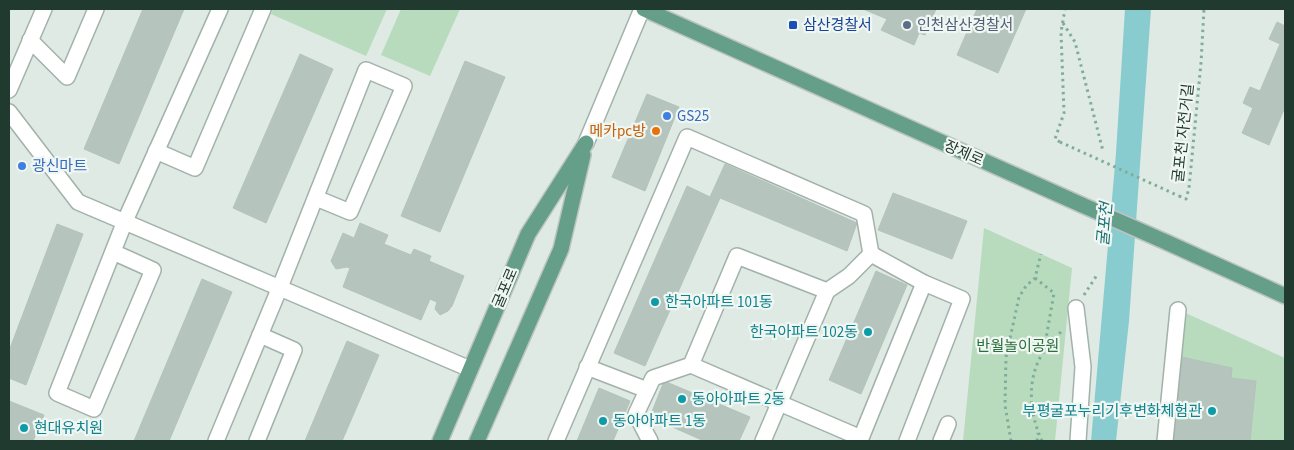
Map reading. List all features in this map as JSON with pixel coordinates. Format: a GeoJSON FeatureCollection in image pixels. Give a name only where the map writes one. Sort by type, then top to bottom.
{"type":"FeatureCollection","features":[{"type":"Feature","properties":{"kind":"main road","name":"장제로"},"geometry":{"type":"LineString","coordinates":[[643,9],[1285,296]]}},
{"type":"Feature","properties":{"kind":"main road","name":"굴포로"},"geometry":{"type":"LineString","coordinates":[[440,441],[528,234],[586,143]]}},
{"type":"Feature","properties":{"kind":"main road","name":"굴포로"},"geometry":{"type":"LineString","coordinates":[[477,441],[561,249],[586,143]]}},
{"type":"Feature","properties":{"kind":"street"},"geometry":{"type":"LineString","coordinates":[[9,90],[44,9]]}},
{"type":"Feature","properties":{"kind":"street"},"geometry":{"type":"LineString","coordinates":[[30,40],[67,77],[96,9]]}},
{"type":"Feature","properties":{"kind":"street"},"geometry":{"type":"LineString","coordinates":[[113,252],[153,270],[94,409],[57,393],[125,220],[220,9]]}},
{"type":"Feature","properties":{"kind":"street"},"geometry":{"type":"LineString","coordinates":[[156,151],[195,168],[263,9]]}},
{"type":"Feature","properties":{"kind":"street","name":"굴포로"},"geometry":{"type":"LineString","coordinates":[[586,143],[643,9]]}},
{"type":"Feature","properties":{"kind":"street"},"geometry":{"type":"LineString","coordinates":[[216,441],[316,198],[366,70],[404,86],[350,212],[316,198]]}},
{"type":"Feature","properties":{"kind":"street"},"geometry":{"type":"LineString","coordinates":[[9,112],[78,202],[125,220],[470,369]]}},
{"type":"Feature","properties":{"kind":"street"},"geometry":{"type":"LineString","coordinates":[[556,441],[687,137],[864,214],[871,254]]}},
{"type":"Feature","properties":{"kind":"street"},"geometry":{"type":"LineString","coordinates":[[871,254],[924,283],[962,300],[907,441]]}},
{"type":"Feature","properties":{"kind":"street"},"geometry":{"type":"LineString","coordinates":[[763,441],[827,291],[849,276],[871,254]]}},
{"type":"Feature","properties":{"kind":"street"},"geometry":{"type":"LineString","coordinates":[[690,365],[737,256],[827,291]]}},
{"type":"Feature","properties":{"kind":"street"},"geometry":{"type":"LineString","coordinates":[[650,441],[636,414],[653,378],[690,365],[865,440],[924,283]]}},
{"type":"Feature","properties":{"kind":"street"},"geometry":{"type":"LineString","coordinates":[[1076,308],[1082,367],[1078,441]]}},
{"type":"Feature","properties":{"kind":"street"},"geometry":{"type":"LineString","coordinates":[[1165,441],[1178,310]]}},
{"type":"Feature","properties":{"kind":"street"},"geometry":{"type":"LineString","coordinates":[[257,441],[294,350],[260,336]]}},
{"type":"Feature","properties":{"kind":"street"},"geometry":{"type":"LineString","coordinates":[[587,367],[647,390]]}},
{"type":"Feature","properties":{"kind":"street"},"geometry":{"type":"LineString","coordinates":[[941,441],[948,424]]}},
{"type":"Feature","properties":{"kind":"path"},"geometry":{"type":"LineString","coordinates":[[1065,9],[1063,22],[1075,42],[1102,151]]}},
{"type":"Feature","properties":{"kind":"path","name":"굴포천 자전거길"},"geometry":{"type":"LineString","coordinates":[[1063,22],[1061,32],[1064,113],[1055,139],[1186,199],[1201,64],[1204,9]]}},
{"type":"Feature","properties":{"kind":"path"},"geometry":{"type":"LineString","coordinates":[[1011,441],[1005,405],[1006,357],[1020,297],[1026,286],[1035,278],[1041,254]]}},
{"type":"Feature","properties":{"kind":"path"},"geometry":{"type":"LineString","coordinates":[[1035,278],[1054,293],[1044,351],[1034,371],[1030,397],[1038,433],[1042,441]]}},
{"type":"Feature","properties":{"kind":"path"},"geometry":{"type":"LineString","coordinates":[[1037,441],[1038,433]]}},
{"type":"Feature","properties":{"kind":"green space"},"geometry":{"type":"Polygon","coordinates":[[[273,9],[387,9],[366,56],[271,14],[273,9]]]}},
{"type":"Feature","properties":{"kind":"green space"},"geometry":{"type":"Polygon","coordinates":[[[401,9],[460,9],[430,76],[381,55],[401,9]]]}},
{"type":"Feature","properties":{"kind":"green space","name":"반월놀이공원"},"geometry":{"type":"Polygon","coordinates":[[[984,228],[1072,268],[1055,441],[963,441],[984,228]]]}},
{"type":"Feature","properties":{"kind":"green space"},"geometry":{"type":"Polygon","coordinates":[[[1170,306],[1285,358],[1285,441],[1159,441],[1170,306]]]}},
{"type":"Feature","properties":{"kind":"water","name":"굴포천"},"geometry":{"type":"Polygon","coordinates":[[[1125,9],[1151,9],[1129,321],[1116,441],[1091,441],[1116,153],[1125,9]]]}},
{"type":"Feature","properties":{"kind":"building"},"geometry":{"type":"Polygon","coordinates":[[[143,9],[184,9],[119,164],[84,149],[143,9]]]}},
{"type":"Feature","properties":{"kind":"building","name":"인천삼산경찰서"},"geometry":{"type":"Polygon","coordinates":[[[863,9],[936,9],[925,35],[919,33],[914,45],[881,30],[887,19],[863,9]]]}},
{"type":"Feature","properties":{"kind":"building"},"geometry":{"type":"Polygon","coordinates":[[[977,9],[1026,9],[998,73],[957,55],[977,9]]]}},
{"type":"Feature","properties":{"kind":"building"},"geometry":{"type":"Polygon","coordinates":[[[1277,22],[1285,26],[1285,107],[1269,145],[1242,133],[1253,108],[1243,103],[1250,87],[1260,91],[1280,44],[1269,39],[1277,22]]]}},
{"type":"Feature","properties":{"kind":"building"},"geometry":{"type":"Polygon","coordinates":[[[300,54],[333,69],[266,223],[233,208],[300,54]]]}},
{"type":"Feature","properties":{"kind":"building"},"geometry":{"type":"Polygon","coordinates":[[[465,61],[505,77],[440,232],[401,216],[465,61]]]}},
{"type":"Feature","properties":{"kind":"building"},"geometry":{"type":"Polygon","coordinates":[[[647,94],[679,107],[645,191],[612,177],[647,94]]]}},
{"type":"Feature","properties":{"kind":"building","name":"한국아파트 101동"},"geometry":{"type":"Polygon","coordinates":[[[725,164],[857,223],[847,251],[720,198],[645,366],[614,353],[687,186],[710,197],[725,164]]]}},
{"type":"Feature","properties":{"kind":"building"},"geometry":{"type":"Polygon","coordinates":[[[893,193],[967,221],[952,259],[878,230],[893,193]]]}},
{"type":"Feature","properties":{"kind":"building"},"geometry":{"type":"Polygon","coordinates":[[[360,223],[388,235],[384,244],[411,255],[414,249],[431,256],[429,261],[464,276],[452,306],[448,311],[440,315],[435,309],[437,302],[430,299],[421,320],[343,287],[350,268],[336,269],[331,261],[343,233],[354,238],[360,223]]]}},
{"type":"Feature","properties":{"kind":"building"},"geometry":{"type":"Polygon","coordinates":[[[57,224],[83,234],[26,385],[9,378],[9,351],[57,224]]]}},
{"type":"Feature","properties":{"kind":"building","name":"한국아파트 102동"},"geometry":{"type":"Polygon","coordinates":[[[876,271],[907,285],[861,394],[829,380],[876,271]]]}},
{"type":"Feature","properties":{"kind":"building"},"geometry":{"type":"Polygon","coordinates":[[[202,279],[232,292],[169,441],[134,441],[202,279]]]}},
{"type":"Feature","properties":{"kind":"building"},"geometry":{"type":"Polygon","coordinates":[[[347,341],[379,355],[342,441],[305,441],[347,341]]]}},
{"type":"Feature","properties":{"kind":"building","name":"부평굴포누리기후변화체험관"},"geometry":{"type":"Polygon","coordinates":[[[1177,356],[1232,368],[1231,378],[1256,381],[1250,441],[1169,441],[1177,356]]]}},
{"type":"Feature","properties":{"kind":"building","name":"동아아파트 2동"},"geometry":{"type":"Polygon","coordinates":[[[664,381],[750,417],[739,441],[704,441],[650,417],[664,381]]]}},
{"type":"Feature","properties":{"kind":"building","name":"동아아파트 1동"},"geometry":{"type":"Polygon","coordinates":[[[599,388],[630,401],[613,441],[577,441],[599,388]]]}},
{"type":"Feature","properties":{"kind":"building","name":"현대유치원"},"geometry":{"type":"Polygon","coordinates":[[[9,401],[44,415],[33,441],[9,441],[9,401]]]}},
{"type":"Feature","properties":{"kind":"place","name":"삼산경찰서"},"geometry":{"type":"Point","coordinates":[793,25]}},
{"type":"Feature","properties":{"kind":"place","name":"인천삼산경찰서"},"geometry":{"type":"Point","coordinates":[907,25]}},
{"type":"Feature","properties":{"kind":"place","name":"GS25"},"geometry":{"type":"Point","coordinates":[667,116]}},
{"type":"Feature","properties":{"kind":"place","name":"메카pc방"},"geometry":{"type":"Point","coordinates":[656,131]}},
{"type":"Feature","properties":{"kind":"place","name":"광신마트"},"geometry":{"type":"Point","coordinates":[22,166]}},
{"type":"Feature","properties":{"kind":"place","name":"한국아파트 101동"},"geometry":{"type":"Point","coordinates":[655,302]}},
{"type":"Feature","properties":{"kind":"place","name":"한국아파트 102동"},"geometry":{"type":"Point","coordinates":[868,332]}},
{"type":"Feature","properties":{"kind":"place","name":"동아아파트 2동"},"geometry":{"type":"Point","coordinates":[682,399]}},
{"type":"Feature","properties":{"kind":"place","name":"부평굴포누리기후변화체험관"},"geometry":{"type":"Point","coordinates":[1212,411]}},
{"type":"Feature","properties":{"kind":"place","name":"동아아파트 1동"},"geometry":{"type":"Point","coordinates":[603,421]}},
{"type":"Feature","properties":{"kind":"place","name":"현대유치원"},"geometry":{"type":"Point","coordinates":[24,428]}}]}
